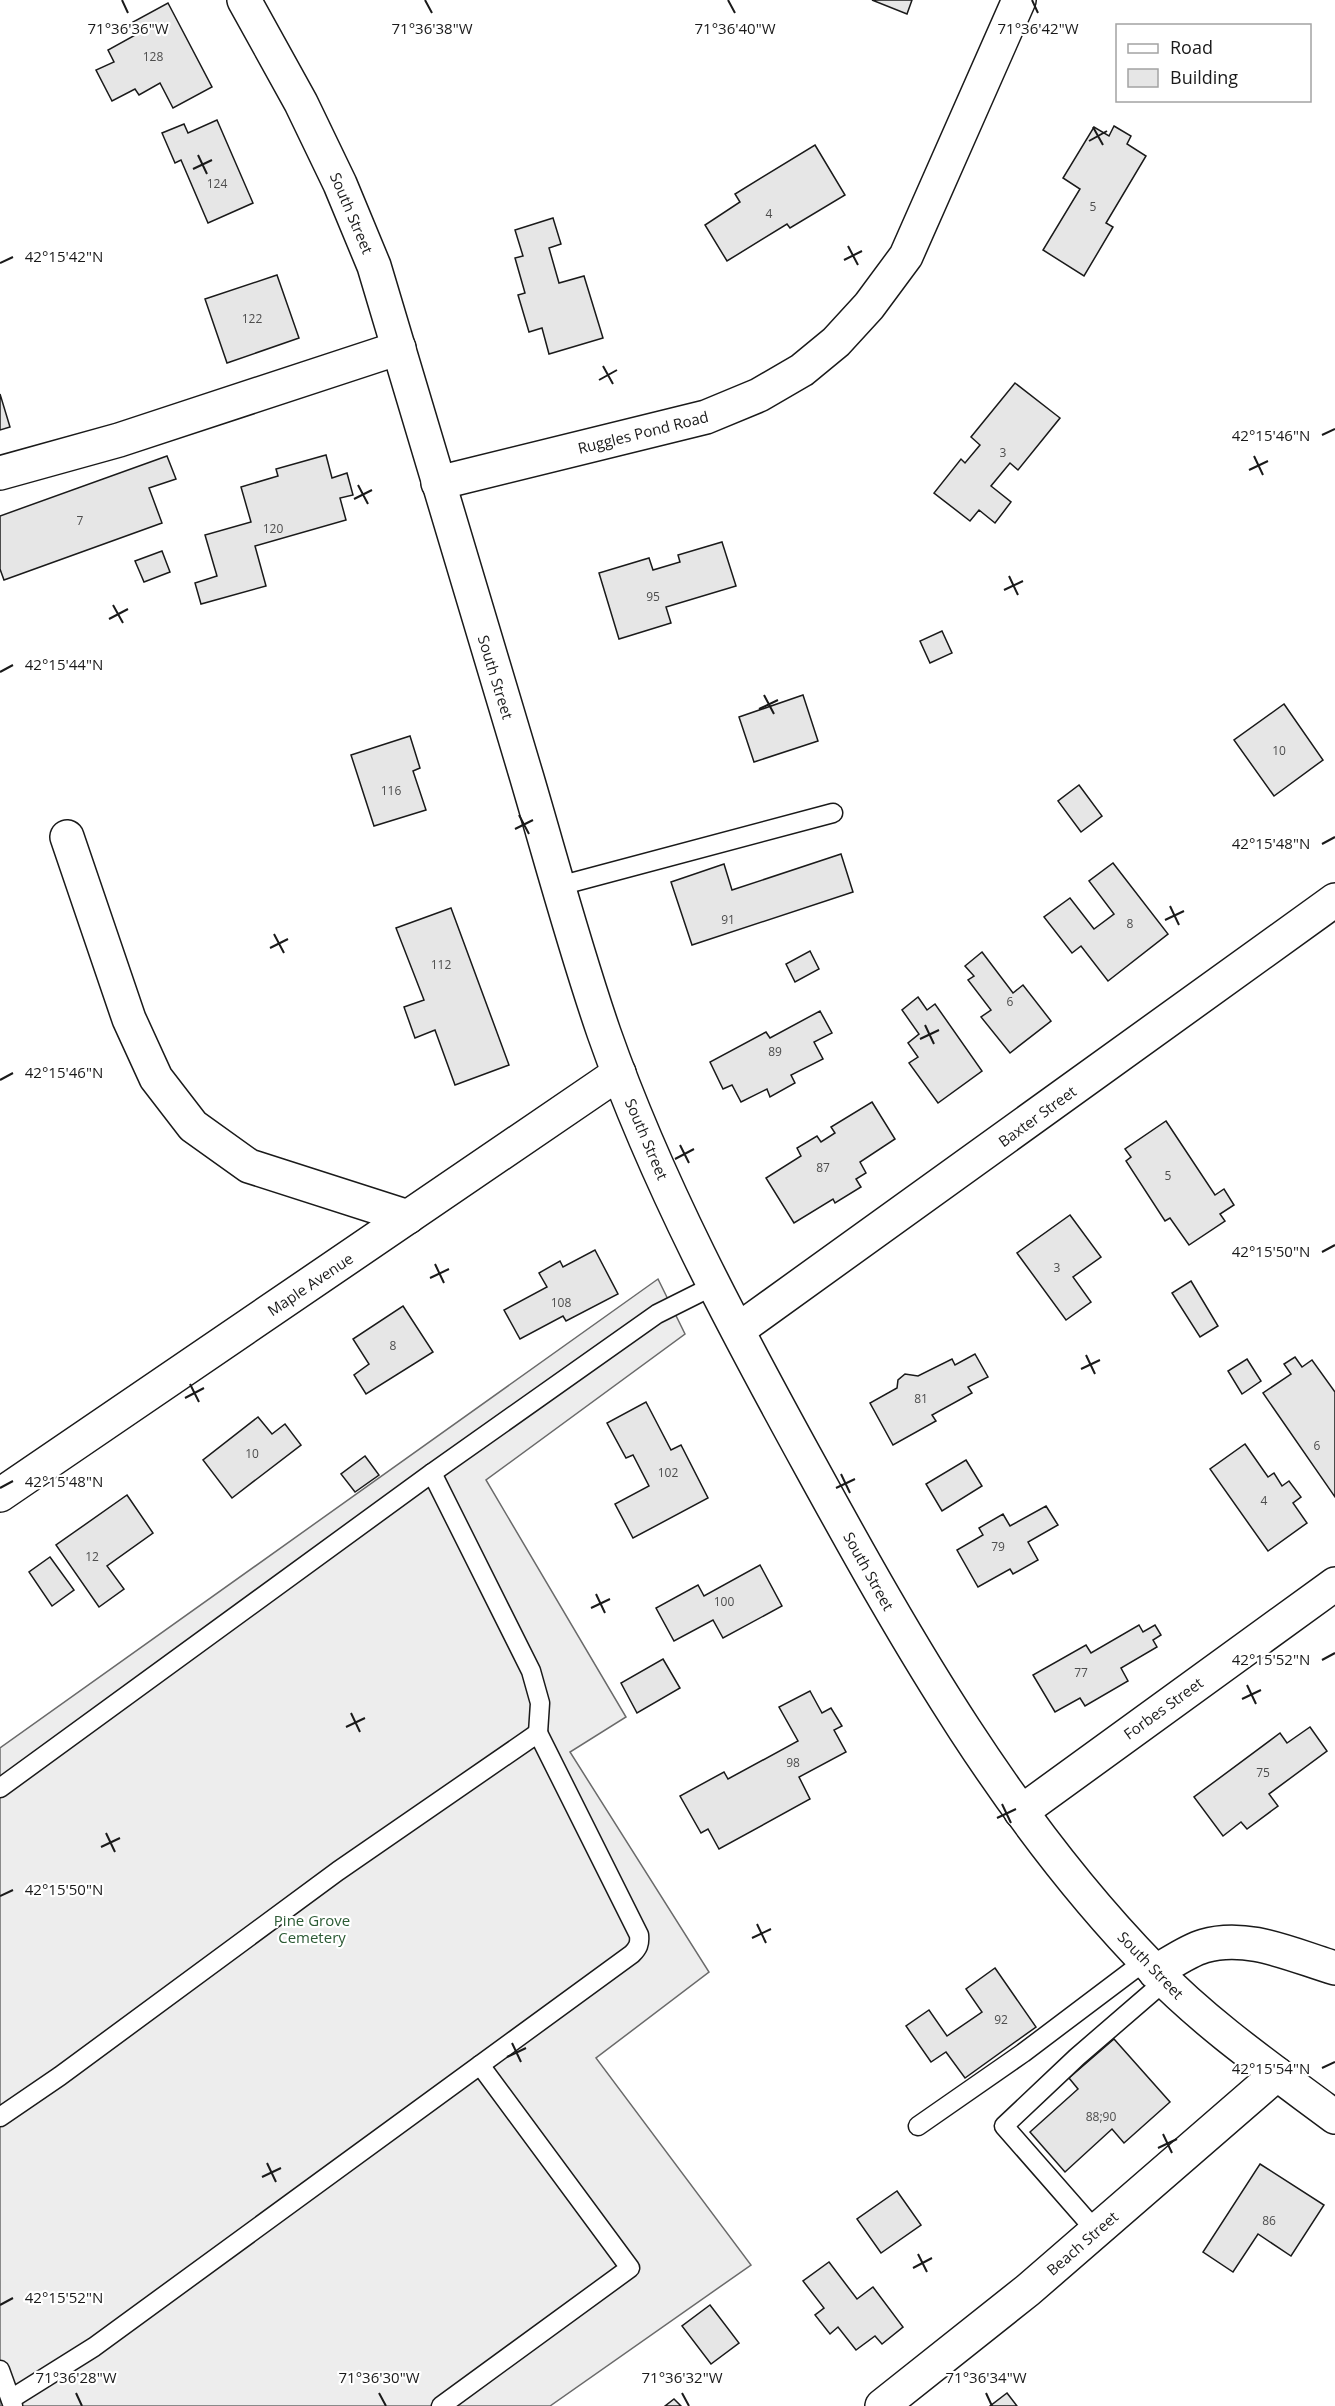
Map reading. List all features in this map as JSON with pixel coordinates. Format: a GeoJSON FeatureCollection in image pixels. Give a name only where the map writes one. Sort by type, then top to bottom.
{"type":"FeatureCollection","features":[{"type":"Feature","properties":{"kind":"street","name":"South Street"},"geometry":{"type":"LineString","coordinates":[[244,0],[301,103],[340,184],[374,266],[604,1034],[672,1200],[738,1330],[817,1479],[922,1664],[1021,1812],[1077,1883],[1155,1971],[1198,2012],[1335,2117]]}},
{"type":"Feature","properties":{"kind":"street","name":"Ruggles Pond Road"},"geometry":{"type":"LineString","coordinates":[[438,483],[706,417],[759,395],[802,370],[836,342],[869,306],[906,256],[1019,0]]}},
{"type":"Feature","properties":{"kind":"street"},"geometry":{"type":"LineString","coordinates":[[0,472],[119,440],[399,348]]}},
{"type":"Feature","properties":{"kind":"street"},"geometry":{"type":"LineString","coordinates":[[67,837],[129,1019],[156,1078],[193,1126],[249,1166],[408,1217]]}},
{"type":"Feature","properties":{"kind":"street","name":"Baxter Street"},"geometry":{"type":"LineString","coordinates":[[738,1330],[1335,900]]}},
{"type":"Feature","properties":{"kind":"street","name":"Maple Avenue"},"geometry":{"type":"LineString","coordinates":[[0,1495],[619,1072]]}},
{"type":"Feature","properties":{"kind":"street","name":"Forbes Street"},"geometry":{"type":"LineString","coordinates":[[1021,1812],[1335,1584]]}},
{"type":"Feature","properties":{"kind":"street"},"geometry":{"type":"LineString","coordinates":[[1155,1971],[1204,1946],[1230,1941],[1253,1943],[1335,1968]]}},
{"type":"Feature","properties":{"kind":"street","name":"Beach Street"},"geometry":{"type":"LineString","coordinates":[[882,2406],[997,2316],[1277,2074]]}},
{"type":"Feature","properties":{"kind":"lane"},"geometry":{"type":"LineString","coordinates":[[559,886],[833,813]]}},
{"type":"Feature","properties":{"kind":"lane"},"geometry":{"type":"LineString","coordinates":[[0,1788],[432,1473],[657,1314],[715,1285]]}},
{"type":"Feature","properties":{"kind":"lane"},"geometry":{"type":"LineString","coordinates":[[0,2370],[12,2402],[94,2347],[638,1948],[639,1935],[538,1733],[540,1703],[531,1671],[432,1473]]}},
{"type":"Feature","properties":{"kind":"lane"},"geometry":{"type":"LineString","coordinates":[[0,2117],[60,2076],[338,1871],[538,1733]]}},
{"type":"Feature","properties":{"kind":"lane"},"geometry":{"type":"LineString","coordinates":[[918,2126],[1023,2053],[1155,1971]]}},
{"type":"Feature","properties":{"kind":"lane"},"geometry":{"type":"LineString","coordinates":[[1096,2231],[1004,2126],[1077,2057],[1155,1971]]}},
{"type":"Feature","properties":{"kind":"lane"},"geometry":{"type":"LineString","coordinates":[[441,2406],[630,2268],[480,2065]]}},
{"type":"Feature","properties":{"kind":"shaded area","name":"Pine Grove Cemetery"},"geometry":{"type":"Polygon","coordinates":[[[658,1279],[685,1334],[486,1480],[626,1717],[570,1752],[709,1972],[596,2058],[751,2265],[550,2406],[0,2406],[0,1748],[658,1279]]]}},
{"type":"Feature","properties":{"kind":"building"},"geometry":{"type":"Polygon","coordinates":[[[872,0],[912,0],[907,14],[872,0]]]}},
{"type":"Feature","properties":{"kind":"building"},"geometry":{"type":"Polygon","coordinates":[[[168,3],[212,87],[173,108],[160,83],[139,95],[135,89],[112,101],[96,70],[114,62],[108,50],[139,33],[133,22],[168,3]]]}},
{"type":"Feature","properties":{"kind":"building"},"geometry":{"type":"Polygon","coordinates":[[[217,120],[253,203],[208,223],[181,160],[175,163],[162,133],[184,124],[188,133],[217,120]]]}},
{"type":"Feature","properties":{"kind":"building"},"geometry":{"type":"Polygon","coordinates":[[[1114,126],[1131,136],[1127,144],[1146,156],[1106,223],[1113,227],[1084,276],[1043,250],[1080,189],[1063,178],[1094,127],[1109,136],[1114,126]]]}},
{"type":"Feature","properties":{"kind":"building"},"geometry":{"type":"Polygon","coordinates":[[[815,145],[845,195],[790,228],[787,224],[727,261],[705,225],[740,202],[735,194],[815,145]]]}},
{"type":"Feature","properties":{"kind":"building"},"geometry":{"type":"Polygon","coordinates":[[[553,218],[561,244],[549,248],[559,283],[584,276],[603,338],[549,354],[542,328],[529,332],[518,295],[525,293],[515,258],[523,256],[515,230],[553,218]]]}},
{"type":"Feature","properties":{"kind":"building"},"geometry":{"type":"Polygon","coordinates":[[[277,275],[299,338],[227,363],[205,299],[277,275]]]}},
{"type":"Feature","properties":{"kind":"building"},"geometry":{"type":"Polygon","coordinates":[[[1015,383],[1060,418],[1018,470],[1010,463],[991,486],[1011,502],[995,523],[979,510],[970,521],[934,493],[961,459],[965,463],[980,445],[971,437],[1015,383]]]}},
{"type":"Feature","properties":{"kind":"building"},"geometry":{"type":"Polygon","coordinates":[[[0,394],[10,427],[0,430],[0,394]]]}},
{"type":"Feature","properties":{"kind":"building"},"geometry":{"type":"Polygon","coordinates":[[[326,455],[332,478],[347,473],[353,495],[340,498],[346,520],[255,546],[266,586],[201,604],[195,583],[217,576],[205,535],[251,522],[241,487],[278,476],[276,469],[326,455]]]}},
{"type":"Feature","properties":{"kind":"building"},"geometry":{"type":"Polygon","coordinates":[[[167,456],[176,479],[149,488],[162,523],[4,580],[0,569],[0,516],[167,456]]]}},
{"type":"Feature","properties":{"kind":"building"},"geometry":{"type":"Polygon","coordinates":[[[722,542],[736,586],[666,607],[671,623],[619,639],[599,573],[649,558],[653,570],[680,562],[678,555],[722,542]]]}},
{"type":"Feature","properties":{"kind":"building"},"geometry":{"type":"Polygon","coordinates":[[[162,551],[170,572],[144,582],[135,561],[162,551]]]}},
{"type":"Feature","properties":{"kind":"building"},"geometry":{"type":"Polygon","coordinates":[[[942,631],[952,653],[930,663],[920,641],[942,631]]]}},
{"type":"Feature","properties":{"kind":"building"},"geometry":{"type":"Polygon","coordinates":[[[803,695],[818,741],[754,762],[739,717],[803,695]]]}},
{"type":"Feature","properties":{"kind":"building"},"geometry":{"type":"Polygon","coordinates":[[[1284,704],[1323,760],[1274,796],[1234,740],[1284,704]]]}},
{"type":"Feature","properties":{"kind":"building"},"geometry":{"type":"Polygon","coordinates":[[[410,736],[420,768],[413,771],[426,810],[374,826],[351,755],[410,736]]]}},
{"type":"Feature","properties":{"kind":"building"},"geometry":{"type":"Polygon","coordinates":[[[1079,785],[1102,816],[1081,832],[1058,801],[1079,785]]]}},
{"type":"Feature","properties":{"kind":"building"},"geometry":{"type":"Polygon","coordinates":[[[841,854],[853,892],[692,945],[671,882],[724,864],[732,890],[841,854]]]}},
{"type":"Feature","properties":{"kind":"building"},"geometry":{"type":"Polygon","coordinates":[[[1113,863],[1168,934],[1108,981],[1081,946],[1072,953],[1044,917],[1070,898],[1094,929],[1114,914],[1089,881],[1113,863]]]}},
{"type":"Feature","properties":{"kind":"building"},"geometry":{"type":"Polygon","coordinates":[[[451,908],[509,1065],[455,1085],[435,1030],[415,1038],[404,1007],[424,1000],[396,928],[451,908]]]}},
{"type":"Feature","properties":{"kind":"building"},"geometry":{"type":"Polygon","coordinates":[[[810,951],[819,969],[795,982],[786,964],[810,951]]]}},
{"type":"Feature","properties":{"kind":"building"},"geometry":{"type":"Polygon","coordinates":[[[982,952],[1013,993],[1023,985],[1051,1021],[1010,1053],[981,1017],[991,1010],[968,980],[974,976],[965,966],[982,952]]]}},
{"type":"Feature","properties":{"kind":"building"},"geometry":{"type":"Polygon","coordinates":[[[918,997],[927,1010],[935,1004],[982,1071],[938,1103],[909,1063],[918,1057],[908,1043],[919,1034],[902,1010],[918,997]]]}},
{"type":"Feature","properties":{"kind":"building"},"geometry":{"type":"Polygon","coordinates":[[[820,1011],[832,1033],[814,1042],[823,1059],[791,1075],[795,1083],[770,1097],[767,1089],[741,1102],[732,1085],[723,1089],[710,1062],[766,1032],[770,1038],[820,1011]]]}},
{"type":"Feature","properties":{"kind":"building"},"geometry":{"type":"Polygon","coordinates":[[[872,1102],[895,1139],[860,1162],[866,1173],[856,1179],[861,1187],[835,1203],[833,1199],[794,1223],[766,1178],[801,1156],[797,1148],[817,1136],[821,1142],[835,1133],[831,1127],[872,1102]]]}},
{"type":"Feature","properties":{"kind":"building"},"geometry":{"type":"Polygon","coordinates":[[[1166,1121],[1215,1195],[1224,1189],[1234,1205],[1220,1214],[1225,1221],[1189,1245],[1170,1218],[1165,1221],[1126,1161],[1131,1157],[1125,1149],[1166,1121]]]}},
{"type":"Feature","properties":{"kind":"building"},"geometry":{"type":"Polygon","coordinates":[[[1070,1215],[1101,1257],[1073,1277],[1091,1302],[1066,1320],[1017,1253],[1070,1215]]]}},
{"type":"Feature","properties":{"kind":"building"},"geometry":{"type":"Polygon","coordinates":[[[595,1250],[618,1294],[566,1321],[563,1316],[520,1339],[504,1310],[547,1287],[539,1273],[560,1261],[563,1267],[595,1250]]]}},
{"type":"Feature","properties":{"kind":"building"},"geometry":{"type":"Polygon","coordinates":[[[1191,1281],[1218,1326],[1200,1337],[1172,1293],[1191,1281]]]}},
{"type":"Feature","properties":{"kind":"building"},"geometry":{"type":"Polygon","coordinates":[[[403,1306],[433,1352],[366,1394],[354,1375],[369,1364],[353,1339],[403,1306]]]}},
{"type":"Feature","properties":{"kind":"building"},"geometry":{"type":"Polygon","coordinates":[[[975,1354],[988,1377],[968,1387],[972,1393],[932,1415],[936,1421],[893,1445],[870,1403],[897,1388],[898,1380],[905,1374],[918,1376],[952,1359],[955,1365],[975,1354]]]}},
{"type":"Feature","properties":{"kind":"building"},"geometry":{"type":"Polygon","coordinates":[[[1295,1357],[1302,1367],[1312,1360],[1335,1392],[1335,1497],[1263,1393],[1291,1374],[1284,1364],[1295,1357]]]}},
{"type":"Feature","properties":{"kind":"building"},"geometry":{"type":"Polygon","coordinates":[[[1247,1359],[1261,1381],[1242,1394],[1228,1371],[1247,1359]]]}},
{"type":"Feature","properties":{"kind":"building"},"geometry":{"type":"Polygon","coordinates":[[[646,1402],[671,1450],[681,1445],[708,1498],[633,1538],[615,1504],[649,1486],[633,1455],[626,1458],[607,1423],[646,1402]]]}},
{"type":"Feature","properties":{"kind":"building"},"geometry":{"type":"Polygon","coordinates":[[[258,1417],[272,1434],[285,1424],[301,1445],[232,1498],[203,1460],[258,1417]]]}},
{"type":"Feature","properties":{"kind":"building"},"geometry":{"type":"Polygon","coordinates":[[[1245,1444],[1268,1477],[1274,1473],[1282,1486],[1289,1481],[1301,1497],[1293,1503],[1307,1523],[1268,1551],[1210,1469],[1245,1444]]]}},
{"type":"Feature","properties":{"kind":"building"},"geometry":{"type":"Polygon","coordinates":[[[365,1456],[379,1475],[355,1492],[341,1474],[365,1456]]]}},
{"type":"Feature","properties":{"kind":"building"},"geometry":{"type":"Polygon","coordinates":[[[966,1460],[982,1486],[942,1511],[926,1484],[966,1460]]]}},
{"type":"Feature","properties":{"kind":"building"},"geometry":{"type":"Polygon","coordinates":[[[127,1495],[153,1533],[107,1566],[124,1589],[99,1607],[56,1545],[127,1495]]]}},
{"type":"Feature","properties":{"kind":"building"},"geometry":{"type":"Polygon","coordinates":[[[1046,1506],[1058,1525],[1028,1542],[1038,1560],[1013,1574],[1010,1569],[978,1587],[957,1550],[983,1535],[979,1528],[1003,1514],[1010,1526],[1046,1506]]]}},
{"type":"Feature","properties":{"kind":"building"},"geometry":{"type":"Polygon","coordinates":[[[50,1557],[74,1590],[52,1606],[29,1572],[50,1557]]]}},
{"type":"Feature","properties":{"kind":"building"},"geometry":{"type":"Polygon","coordinates":[[[760,1565],[782,1606],[723,1638],[713,1620],[674,1641],[656,1608],[698,1585],[704,1596],[760,1565]]]}},
{"type":"Feature","properties":{"kind":"building"},"geometry":{"type":"Polygon","coordinates":[[[1139,1625],[1143,1632],[1155,1625],[1161,1635],[1153,1640],[1157,1647],[1121,1668],[1128,1681],[1085,1706],[1080,1698],[1055,1712],[1033,1675],[1086,1645],[1091,1653],[1139,1625]]]}},
{"type":"Feature","properties":{"kind":"building"},"geometry":{"type":"Polygon","coordinates":[[[663,1659],[680,1688],[637,1713],[621,1683],[663,1659]]]}},
{"type":"Feature","properties":{"kind":"building"},"geometry":{"type":"Polygon","coordinates":[[[810,1691],[822,1713],[831,1708],[842,1726],[834,1730],[846,1752],[799,1777],[810,1799],[719,1849],[708,1829],[701,1833],[680,1796],[724,1772],[728,1779],[798,1741],[779,1707],[810,1691]]]}},
{"type":"Feature","properties":{"kind":"building"},"geometry":{"type":"Polygon","coordinates":[[[1310,1727],[1327,1751],[1269,1794],[1278,1806],[1247,1829],[1241,1822],[1223,1836],[1194,1797],[1280,1733],[1287,1743],[1310,1727]]]}},
{"type":"Feature","properties":{"kind":"building"},"geometry":{"type":"Polygon","coordinates":[[[995,1968],[1036,2027],[965,2078],[946,2052],[931,2062],[906,2026],[929,2010],[947,2036],[982,2012],[966,1989],[995,1968]]]}},
{"type":"Feature","properties":{"kind":"building"},"geometry":{"type":"Polygon","coordinates":[[[1114,2039],[1170,2102],[1124,2143],[1112,2129],[1065,2172],[1030,2132],[1078,2089],[1069,2078],[1114,2039]]]}},
{"type":"Feature","properties":{"kind":"building"},"geometry":{"type":"Polygon","coordinates":[[[1260,2164],[1324,2205],[1291,2256],[1258,2234],[1233,2272],[1203,2252],[1260,2164]]]}},
{"type":"Feature","properties":{"kind":"building"},"geometry":{"type":"Polygon","coordinates":[[[897,2191],[921,2225],[881,2253],[857,2219],[897,2191]]]}},
{"type":"Feature","properties":{"kind":"building"},"geometry":{"type":"Polygon","coordinates":[[[829,2262],[857,2299],[873,2287],[903,2327],[882,2344],[875,2336],[856,2350],[838,2327],[830,2334],[815,2315],[824,2308],[803,2281],[829,2262]]]}},
{"type":"Feature","properties":{"kind":"building"},"geometry":{"type":"Polygon","coordinates":[[[710,2305],[739,2343],[711,2364],[682,2326],[710,2305]]]}},
{"type":"Feature","properties":{"kind":"building"},"geometry":{"type":"Polygon","coordinates":[[[1007,2393],[1017,2406],[990,2406],[1007,2393]]]}},
{"type":"Feature","properties":{"kind":"building"},"geometry":{"type":"Polygon","coordinates":[[[674,2399],[681,2406],[665,2406],[674,2399]]]}}]}
